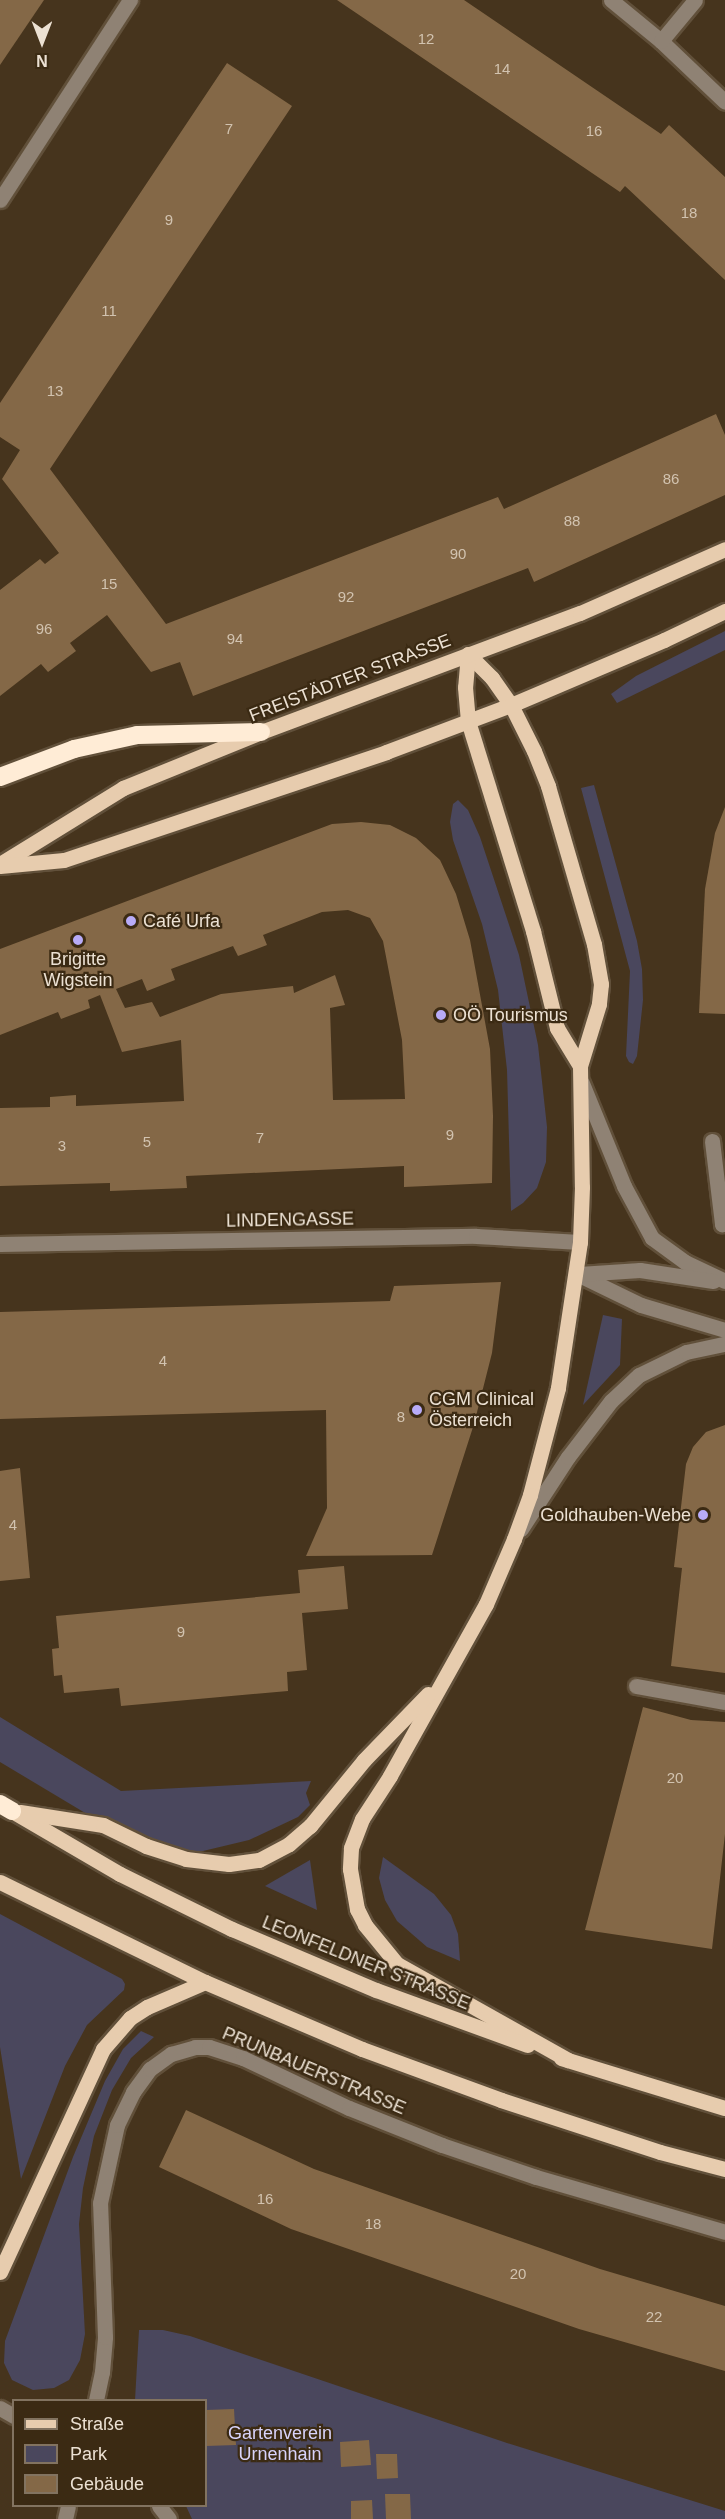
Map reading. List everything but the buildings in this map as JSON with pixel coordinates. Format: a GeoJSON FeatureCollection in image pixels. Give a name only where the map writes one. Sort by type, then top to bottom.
{"type":"FeatureCollection","features":[{"type":"Feature","properties":{"kind":"highway"},"geometry":{"type":"LineString","coordinates":[[0,777],[74,749],[137,735],[261,732]]}},
{"type":"Feature","properties":{"kind":"main road","name":"FREISTÄDTER STRASSE"},"geometry":{"type":"LineString","coordinates":[[0,865],[123,788],[261,732],[580,613],[725,549]]}},
{"type":"Feature","properties":{"kind":"main road","name":"FREISTÄDTER STRASSE"},"geometry":{"type":"LineString","coordinates":[[0,865],[64,860],[164,828],[511,705],[664,640],[725,611]]}},
{"type":"Feature","properties":{"kind":"main road"},"geometry":{"type":"LineString","coordinates":[[468,654],[492,678],[511,705],[548,786],[596,954],[601,984],[599,1005],[580,1066],[582,1083],[580,1242],[577,1274],[558,1388],[530,1495],[514,1539],[486,1604],[440,1682],[390,1776],[362,1819],[351,1848],[350,1869],[357,1909],[378,1945],[397,1964],[568,2060]]}},
{"type":"Feature","properties":{"kind":"main road"},"geometry":{"type":"LineString","coordinates":[[468,654],[465,687],[468,721],[533,931],[557,1028],[580,1066]]}},
{"type":"Feature","properties":{"kind":"main road"},"geometry":{"type":"LineString","coordinates":[[6,1807],[103,1825],[146,1846],[186,1859],[229,1864],[259,1860],[289,1844],[310,1826],[364,1760],[440,1682]]}},
{"type":"Feature","properties":{"kind":"main road","name":"LEONFELDNER STRASSE"},"geometry":{"type":"LineString","coordinates":[[6,1807],[120,1874],[232,1929],[376,1990],[568,2060],[725,2108]]}},
{"type":"Feature","properties":{"kind":"main road"},"geometry":{"type":"LineString","coordinates":[[0,1882],[205,1982],[362,2049],[501,2100],[660,2152],[725,2169]]}},
{"type":"Feature","properties":{"kind":"main road"},"geometry":{"type":"LineString","coordinates":[[0,2272],[103,2049],[130,2018],[147,2007],[205,1982]]}},
{"type":"Feature","properties":{"kind":"street"},"geometry":{"type":"LineString","coordinates":[[0,200],[130,0]]}},
{"type":"Feature","properties":{"kind":"street"},"geometry":{"type":"LineString","coordinates":[[611,0],[661,41],[725,102]]}},
{"type":"Feature","properties":{"kind":"street"},"geometry":{"type":"LineString","coordinates":[[661,41],[694,0]]}},
{"type":"Feature","properties":{"kind":"street"},"geometry":{"type":"LineString","coordinates":[[582,1083],[624,1186],[652,1239],[685,1262],[725,1282]]}},
{"type":"Feature","properties":{"kind":"street"},"geometry":{"type":"LineString","coordinates":[[712,1141],[722,1224],[725,1224]]}},
{"type":"Feature","properties":{"kind":"street","name":"LINDENGASSE"},"geometry":{"type":"LineString","coordinates":[[0,1244],[476,1236],[580,1242]]}},
{"type":"Feature","properties":{"kind":"street"},"geometry":{"type":"LineString","coordinates":[[577,1274],[640,1270],[725,1282]]}},
{"type":"Feature","properties":{"kind":"street"},"geometry":{"type":"LineString","coordinates":[[577,1274],[641,1305],[725,1330]]}},
{"type":"Feature","properties":{"kind":"street"},"geometry":{"type":"LineString","coordinates":[[514,1539],[568,1457],[611,1401],[639,1375],[686,1352],[725,1344]]}},
{"type":"Feature","properties":{"kind":"street"},"geometry":{"type":"LineString","coordinates":[[636,1686],[725,1702]]}},
{"type":"Feature","properties":{"kind":"street","name":"PRUNBAUERSTRASSE"},"geometry":{"type":"LineString","coordinates":[[96,2399],[102,2372],[105,2337],[100,2203],[117,2125],[133,2092],[150,2069],[171,2054],[195,2047],[209,2047],[243,2058],[349,2108],[452,2148],[536,2177],[725,2232]]}},
{"type":"Feature","properties":{"kind":"green space"},"geometry":{"type":"Polygon","coordinates":[[[725,631],[725,650],[617,703],[611,694],[636,676],[725,631]]]}},
{"type":"Feature","properties":{"kind":"green space"},"geometry":{"type":"Polygon","coordinates":[[[594,785],[637,941],[642,969],[643,1000],[637,1056],[633,1064],[626,1056],[630,971],[581,788],[594,785]]]}},
{"type":"Feature","properties":{"kind":"green space"},"geometry":{"type":"Polygon","coordinates":[[[458,800],[468,810],[480,837],[519,955],[538,1045],[547,1127],[546,1162],[537,1188],[523,1203],[511,1211],[507,1070],[498,990],[482,924],[453,840],[450,822],[453,804],[458,800]]]}},
{"type":"Feature","properties":{"kind":"green space"},"geometry":{"type":"Polygon","coordinates":[[[603,1315],[622,1319],[620,1365],[583,1405],[603,1315]]]}},
{"type":"Feature","properties":{"kind":"green space"},"geometry":{"type":"Polygon","coordinates":[[[0,1717],[121,1791],[311,1781],[306,1793],[310,1805],[298,1817],[249,1840],[203,1851],[168,1853],[137,1844],[0,1762],[0,1717]]]}},
{"type":"Feature","properties":{"kind":"green space"},"geometry":{"type":"Polygon","coordinates":[[[383,1857],[434,1894],[451,1915],[458,1934],[460,1961],[427,1947],[397,1921],[385,1900],[379,1878],[383,1857]]]}},
{"type":"Feature","properties":{"kind":"green space"},"geometry":{"type":"Polygon","coordinates":[[[310,1860],[317,1910],[265,1886],[310,1860]]]}},
{"type":"Feature","properties":{"kind":"green space"},"geometry":{"type":"Polygon","coordinates":[[[0,1914],[122,1979],[125,1984],[124,1990],[87,2025],[65,2066],[21,2179],[0,2047],[0,1914]]]}},
{"type":"Feature","properties":{"kind":"green space"},"geometry":{"type":"Polygon","coordinates":[[[141,2031],[154,2037],[131,2058],[112,2090],[94,2136],[83,2188],[79,2224],[85,2334],[80,2360],[69,2380],[54,2388],[33,2390],[12,2380],[4,2363],[5,2341],[73,2157],[105,2081],[123,2049],[141,2031]]]}},
{"type":"Feature","properties":{"kind":"green space","name":"Gartenverein Urnenhain"},"geometry":{"type":"Polygon","coordinates":[[[139,2330],[163,2330],[190,2336],[507,2443],[725,2511],[725,2519],[192,2519],[186,2507],[207,2507],[207,2399],[135,2399],[139,2330]]]}},
{"type":"Feature","properties":{"kind":"place","name":"Café Urfa"},"geometry":{"type":"Point","coordinates":[131,921]}},
{"type":"Feature","properties":{"kind":"place","name":"Brigitte Wigstein"},"geometry":{"type":"Point","coordinates":[78,940]}},
{"type":"Feature","properties":{"kind":"place","name":"OÖ Tourismus"},"geometry":{"type":"Point","coordinates":[441,1015]}},
{"type":"Feature","properties":{"kind":"place","name":"CGM Clinical Österreich"},"geometry":{"type":"Point","coordinates":[417,1410]}},
{"type":"Feature","properties":{"kind":"place","name":"Goldhauben-Webe"},"geometry":{"type":"Point","coordinates":[703,1515]}}]}
